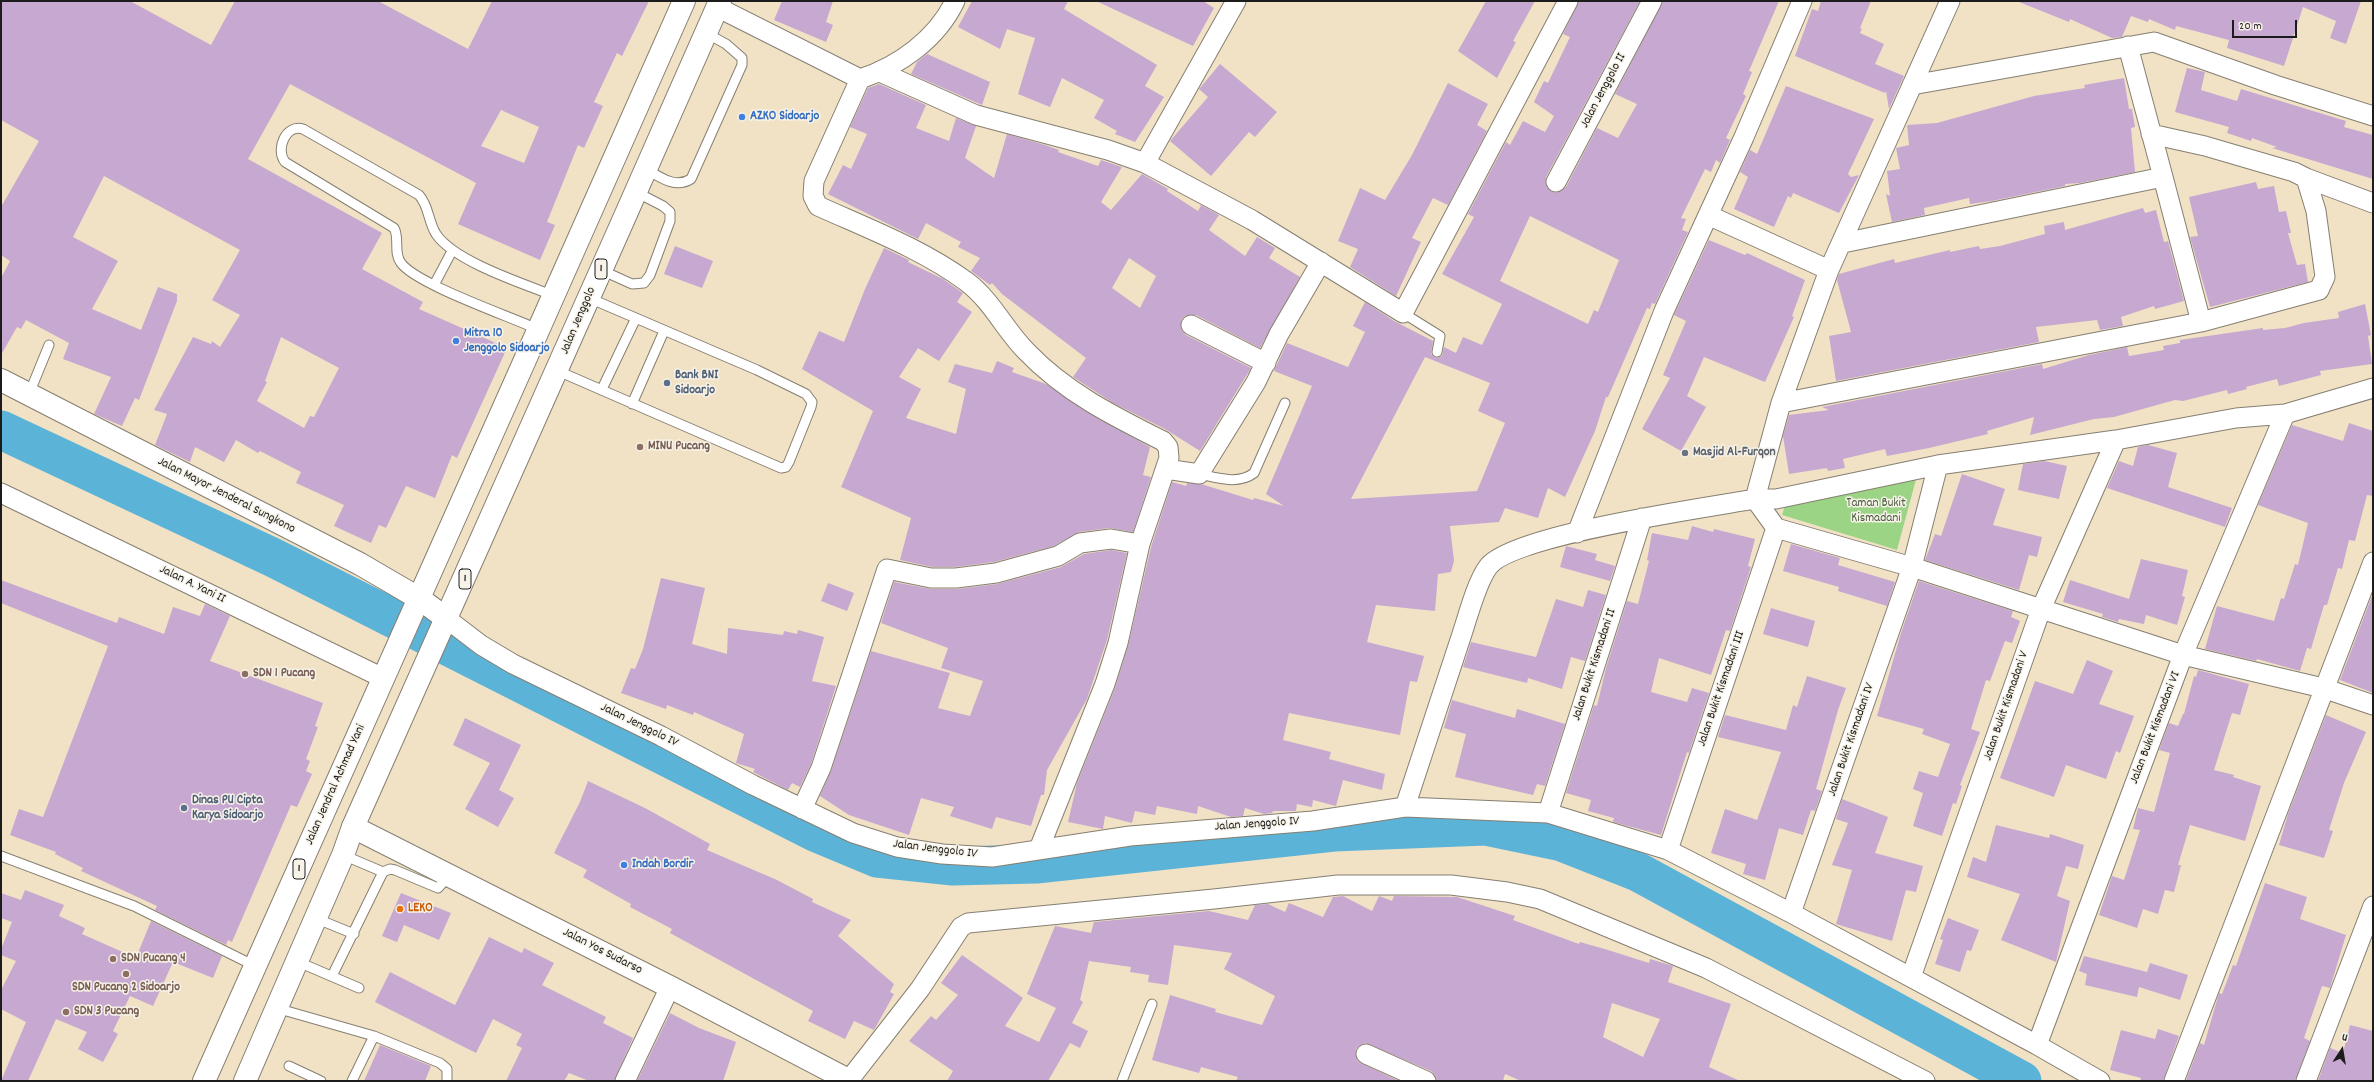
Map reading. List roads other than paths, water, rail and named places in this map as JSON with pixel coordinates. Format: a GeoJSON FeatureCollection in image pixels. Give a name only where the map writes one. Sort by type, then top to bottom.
{"type":"FeatureCollection","features":[{"type":"Feature","properties":{"kind":"main road","name":"1"},"geometry":{"type":"LineString","coordinates":[[420,599],[680,2]]}},
{"type":"Feature","properties":{"kind":"main road","name":"Jalan Jenggolo"},"geometry":{"type":"LineString","coordinates":[[443,627],[558,371],[719,4]]}},
{"type":"Feature","properties":{"kind":"main road","name":"Jalan Mayor Jenderal Sungkono"},"geometry":{"type":"LineString","coordinates":[[1,380],[360,564],[420,599],[443,627]]}},
{"type":"Feature","properties":{"kind":"main road","name":"Jalan Jendral Achmad Yani"},"geometry":{"type":"LineString","coordinates":[[204,1081],[383,678],[420,599]]}},
{"type":"Feature","properties":{"kind":"main road","name":"1"},"geometry":{"type":"LineString","coordinates":[[245,1081],[343,856],[353,827],[443,627]]}},
{"type":"Feature","properties":{"kind":"main road","name":"Jalan Yos Sudarso"},"geometry":{"type":"LineString","coordinates":[[353,827],[410,865],[450,875],[670,987],[849,1081]]}},
{"type":"Feature","properties":{"kind":"street"},"geometry":{"type":"LineString","coordinates":[[954,1],[948,15],[929,39],[880,72],[860,79],[814,181],[813,196],[818,206],[926,256],[968,283],[997,313],[1025,351],[1065,387],[1163,441],[1168,448],[1169,458],[1140,544],[1118,642],[1105,684],[1039,849]]}},
{"type":"Feature","properties":{"kind":"street"},"geometry":{"type":"LineString","coordinates":[[1145,162],[1236,1]]}},
{"type":"Feature","properties":{"kind":"street"},"geometry":{"type":"LineString","coordinates":[[880,72],[976,115],[1108,150],[1145,162],[1168,176],[1203,192],[1403,313],[1568,1]]}},
{"type":"Feature","properties":{"kind":"street","name":"Jalan Jenggolo II"},"geometry":{"type":"LineString","coordinates":[[1556,182],[1652,1]]}},
{"type":"Feature","properties":{"kind":"street"},"geometry":{"type":"LineString","coordinates":[[1577,533],[1664,311],[1744,138],[1802,1]]}},
{"type":"Feature","properties":{"kind":"street"},"geometry":{"type":"LineString","coordinates":[[1950,1],[1843,243],[1829,270],[1781,403],[1756,499],[1776,528],[1912,567],[2183,655],[2323,688],[2373,705]]}},
{"type":"Feature","properties":{"kind":"street"},"geometry":{"type":"LineString","coordinates":[[719,4],[860,79]]}},
{"type":"Feature","properties":{"kind":"street"},"geometry":{"type":"LineString","coordinates":[[1912,85],[2154,42],[2167,45],[2275,85],[2373,116]]}},
{"type":"Feature","properties":{"kind":"street"},"geometry":{"type":"LineString","coordinates":[[2128,46],[2201,322]]}},
{"type":"Feature","properties":{"kind":"street"},"geometry":{"type":"LineString","coordinates":[[2151,134],[2205,146],[2294,172],[2306,178],[2373,203]]}},
{"type":"Feature","properties":{"kind":"street"},"geometry":{"type":"LineString","coordinates":[[1843,243],[2163,177]]}},
{"type":"Feature","properties":{"kind":"street"},"geometry":{"type":"LineString","coordinates":[[1781,403],[2201,322],[2319,290],[2325,277],[2316,211],[2306,178]]}},
{"type":"Feature","properties":{"kind":"street"},"geometry":{"type":"LineString","coordinates":[[1708,215],[1829,270]]}},
{"type":"Feature","properties":{"kind":"street"},"geometry":{"type":"LineString","coordinates":[[1166,469],[1200,474],[1266,363],[1276,340],[1321,262]]}},
{"type":"Feature","properties":{"kind":"street"},"geometry":{"type":"LineString","coordinates":[[1191,326],[1266,363]]}},
{"type":"Feature","properties":{"kind":"street"},"geometry":{"type":"LineString","coordinates":[[1405,807],[1469,614],[1488,566],[1500,556],[1529,544],[1642,518],[1756,499],[1776,499],[1938,465],[2116,440],[2236,418],[2284,414],[2373,388]]}},
{"type":"Feature","properties":{"kind":"street","name":"Jalan Bukit Kismadani VI"},"geometry":{"type":"LineString","coordinates":[[2037,1045],[2183,655],[2284,414]]}},
{"type":"Feature","properties":{"kind":"street","name":"Jalan Bukit Kismadani V"},"geometry":{"type":"LineString","coordinates":[[1911,977],[2041,609],[2116,440]]}},
{"type":"Feature","properties":{"kind":"street","name":"Jalan Bukit Kismadani IV"},"geometry":{"type":"LineString","coordinates":[[1791,913],[1912,567],[1938,465]]}},
{"type":"Feature","properties":{"kind":"street","name":"Jalan A. Yani II"},"geometry":{"type":"LineString","coordinates":[[1,493],[383,678]]}},
{"type":"Feature","properties":{"kind":"street","name":"Jalan Bukit Kismadani II"},"geometry":{"type":"LineString","coordinates":[[1548,813],[1642,518]]}},
{"type":"Feature","properties":{"kind":"street","name":"Jalan Bukit Kismadani III"},"geometry":{"type":"LineString","coordinates":[[1668,850],[1776,528]]}},
{"type":"Feature","properties":{"kind":"street"},"geometry":{"type":"LineString","coordinates":[[802,808],[823,761],[880,568],[931,578],[956,578],[996,573],[1058,556],[1080,543],[1111,539],[1140,544]]}},
{"type":"Feature","properties":{"kind":"street"},"geometry":{"type":"LineString","coordinates":[[2174,1081],[2323,688],[2373,562]]}},
{"type":"Feature","properties":{"kind":"street","name":"Jalan Jenggolo IV"},"geometry":{"type":"LineString","coordinates":[[443,627],[481,645],[513,664],[661,736],[853,833],[897,847],[977,857],[1130,836],[1313,821],[1405,807],[1548,813],[1668,850],[1911,977],[2100,1081]]}},
{"type":"Feature","properties":{"kind":"street"},"geometry":{"type":"LineString","coordinates":[[849,1081],[920,989],[964,925],[1338,885],[1451,885],[1507,892],[1540,899],[1706,968],[1924,1081]]}},
{"type":"Feature","properties":{"kind":"street"},"geometry":{"type":"LineString","coordinates":[[2306,1081],[2373,906]]}},
{"type":"Feature","properties":{"kind":"street"},"geometry":{"type":"LineString","coordinates":[[626,1081],[670,987]]}},
{"type":"Feature","properties":{"kind":"street"},"geometry":{"type":"LineString","coordinates":[[1366,1054],[1426,1081]]}},
{"type":"Feature","properties":{"kind":"lane"},"geometry":{"type":"LineString","coordinates":[[646,169],[673,183],[683,184],[691,179],[742,65],[742,58],[737,52],[706,33]]}},
{"type":"Feature","properties":{"kind":"lane"},"geometry":{"type":"LineString","coordinates":[[537,329],[434,285],[403,266],[399,261],[397,233],[394,228],[285,162],[281,158],[280,148],[289,131],[293,128],[303,129],[419,195],[425,202],[437,234],[452,251],[464,258],[552,295]]}},
{"type":"Feature","properties":{"kind":"lane"},"geometry":{"type":"LineString","coordinates":[[601,270],[632,284],[644,284],[650,275],[670,221],[670,212],[663,206],[636,192]]}},
{"type":"Feature","properties":{"kind":"lane"},"geometry":{"type":"LineString","coordinates":[[434,285],[452,251]]}},
{"type":"Feature","properties":{"kind":"lane"},"geometry":{"type":"LineString","coordinates":[[558,371],[781,468],[786,467],[789,462],[811,407],[812,402],[806,394],[757,370],[589,298]]}},
{"type":"Feature","properties":{"kind":"lane"},"geometry":{"type":"LineString","coordinates":[[1403,313],[1440,336],[1437,352]]}},
{"type":"Feature","properties":{"kind":"lane"},"geometry":{"type":"LineString","coordinates":[[602,389],[636,318]]}},
{"type":"Feature","properties":{"kind":"lane"},"geometry":{"type":"LineString","coordinates":[[632,404],[664,331]]}},
{"type":"Feature","properties":{"kind":"lane"},"geometry":{"type":"LineString","coordinates":[[29,394],[49,345]]}},
{"type":"Feature","properties":{"kind":"lane"},"geometry":{"type":"LineString","coordinates":[[1200,474],[1234,480],[1246,479],[1254,473],[1285,403]]}},
{"type":"Feature","properties":{"kind":"lane"},"geometry":{"type":"LineString","coordinates":[[1,856],[134,906],[256,966]]}},
{"type":"Feature","properties":{"kind":"lane"},"geometry":{"type":"LineString","coordinates":[[343,856],[383,872]]}},
{"type":"Feature","properties":{"kind":"lane"},"geometry":{"type":"LineString","coordinates":[[332,976],[354,934],[383,872],[410,865]]}},
{"type":"Feature","properties":{"kind":"lane"},"geometry":{"type":"LineString","coordinates":[[315,918],[354,934]]}},
{"type":"Feature","properties":{"kind":"lane"},"geometry":{"type":"LineString","coordinates":[[296,961],[359,988]]}},
{"type":"Feature","properties":{"kind":"lane"},"geometry":{"type":"LineString","coordinates":[[1122,1081],[1152,1004]]}},
{"type":"Feature","properties":{"kind":"lane"},"geometry":{"type":"LineString","coordinates":[[276,1008],[374,1036],[440,1063],[447,1069],[447,1081]]}},
{"type":"Feature","properties":{"kind":"lane"},"geometry":{"type":"LineString","coordinates":[[352,1081],[374,1036]]}},
{"type":"Feature","properties":{"kind":"lane"},"geometry":{"type":"LineString","coordinates":[[289,1066],[321,1081]]}},
{"type":"Feature","properties":{"kind":"waterway"},"geometry":{"type":"LineString","coordinates":[[1,430],[274,558],[817,833],[877,858],[953,866],[1036,864],[1334,832],[1485,826],[1562,842],[1638,872],[2022,1081]]}},
{"type":"Feature","properties":{"kind":"place","name":"AZKO Sidoarjo"},"geometry":{"type":"Point","coordinates":[742,117]}},
{"type":"Feature","properties":{"kind":"place","name":"Mitra 10 Jenggolo Sidoarjo"},"geometry":{"type":"Point","coordinates":[456,341]}},
{"type":"Feature","properties":{"kind":"place","name":"Bank BNI Sidoarjo"},"geometry":{"type":"Point","coordinates":[667,383]}},
{"type":"Feature","properties":{"kind":"place","name":"MINU Pucang"},"geometry":{"type":"Point","coordinates":[640,447]}},
{"type":"Feature","properties":{"kind":"place","name":"Masjid Al-Furqon"},"geometry":{"type":"Point","coordinates":[1685,453]}},
{"type":"Feature","properties":{"kind":"place","name":"SDN 1 Pucang"},"geometry":{"type":"Point","coordinates":[245,674]}},
{"type":"Feature","properties":{"kind":"place","name":"Dinas PU Cipta Karya Sidoarjo"},"geometry":{"type":"Point","coordinates":[184,808]}},
{"type":"Feature","properties":{"kind":"place","name":"Indah Bordir"},"geometry":{"type":"Point","coordinates":[624,865]}},
{"type":"Feature","properties":{"kind":"place","name":"LEKO"},"geometry":{"type":"Point","coordinates":[400,909]}},
{"type":"Feature","properties":{"kind":"place","name":"SDN Pucang 4"},"geometry":{"type":"Point","coordinates":[113,959]}},
{"type":"Feature","properties":{"kind":"place","name":"SDN Pucang 2 Sidoarjo"},"geometry":{"type":"Point","coordinates":[126,974]}},
{"type":"Feature","properties":{"kind":"place","name":"SDN 3 Pucang"},"geometry":{"type":"Point","coordinates":[66,1012]}},
{"type":"Feature","properties":{"kind":"park label","name":"Taman Bukit Kismadani"},"geometry":{"type":"Point","coordinates":[1876,512]}}]}
